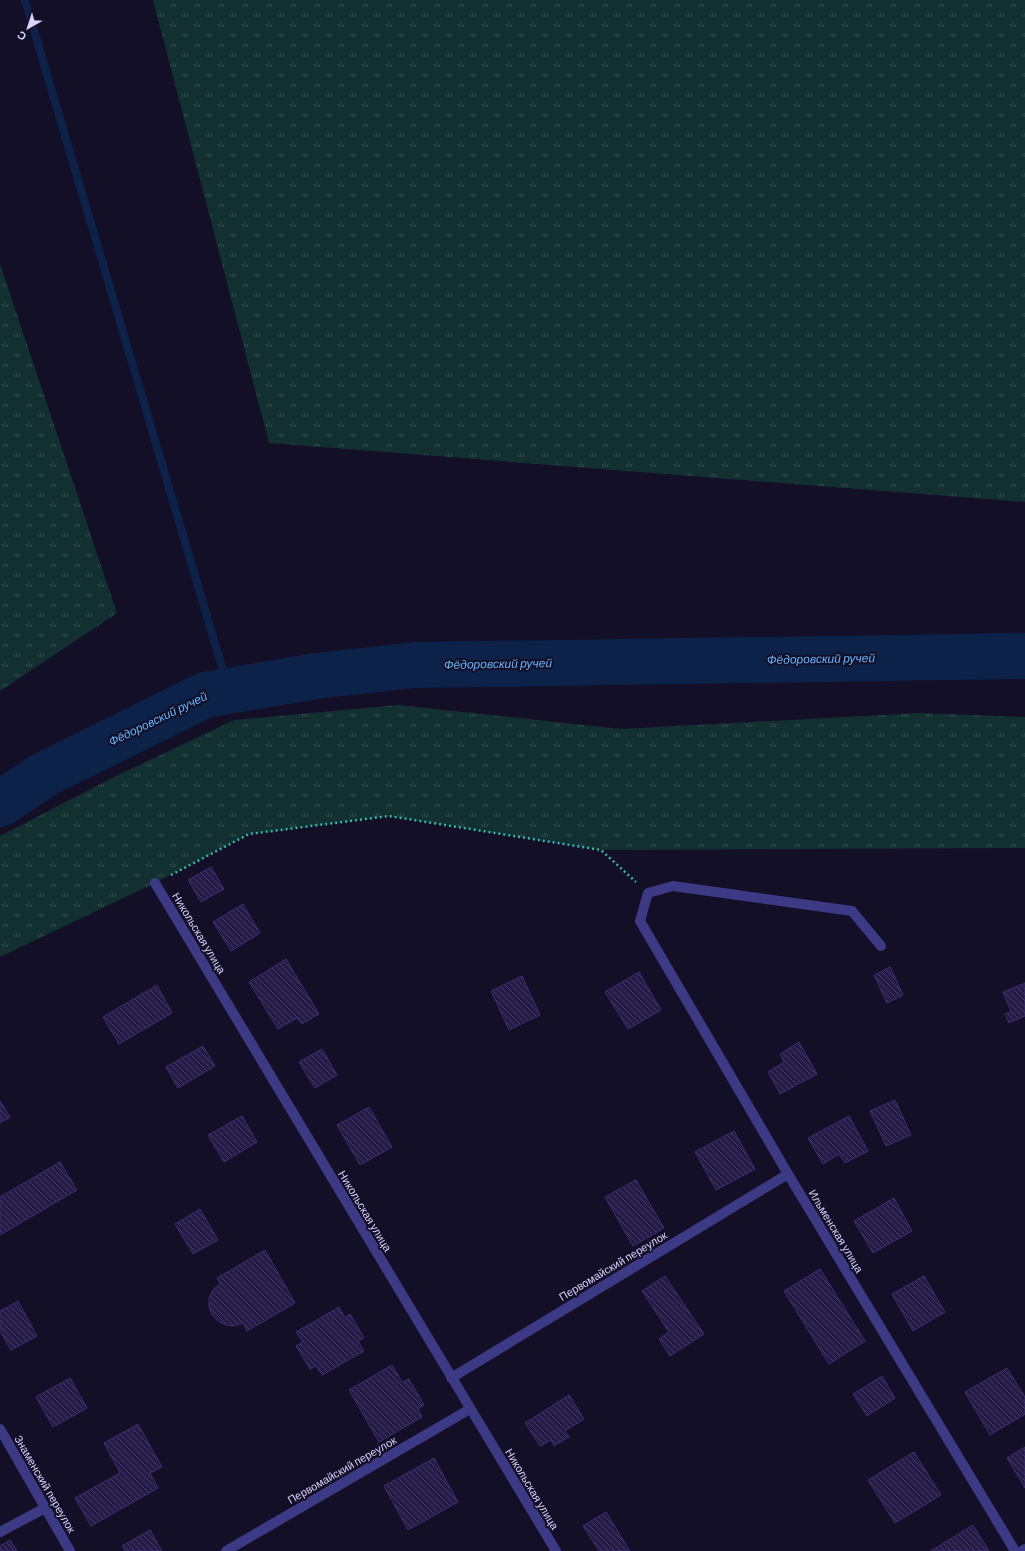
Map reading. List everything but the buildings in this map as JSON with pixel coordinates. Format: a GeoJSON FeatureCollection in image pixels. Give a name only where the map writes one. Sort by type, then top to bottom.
{"type":"FeatureCollection","features":[{"type":"Feature","properties":{"kind":"street","name":"Никольская улица"},"geometry":{"type":"LineString","coordinates":[[154,883],[556,1551]]}},
{"type":"Feature","properties":{"kind":"street"},"geometry":{"type":"LineString","coordinates":[[648,893],[673,886],[852,911],[881,946]]}},
{"type":"Feature","properties":{"kind":"street","name":"Ильменская улица"},"geometry":{"type":"LineString","coordinates":[[648,893],[640,921],[788,1174],[1015,1551]]}},
{"type":"Feature","properties":{"kind":"street","name":"Первомайский переулок"},"geometry":{"type":"LineString","coordinates":[[451,1378],[788,1174]]}},
{"type":"Feature","properties":{"kind":"street","name":"Первомайский переулок"},"geometry":{"type":"LineString","coordinates":[[226,1551],[470,1409]]}},
{"type":"Feature","properties":{"kind":"street","name":"Знаменский переулок"},"geometry":{"type":"LineString","coordinates":[[0,1429],[70,1551]]}},
{"type":"Feature","properties":{"kind":"street"},"geometry":{"type":"LineString","coordinates":[[0,1532],[45,1508]]}},
{"type":"Feature","properties":{"kind":"path"},"geometry":{"type":"LineString","coordinates":[[154,883],[249,834],[389,816],[601,850],[648,893]]}},
{"type":"Feature","properties":{"kind":"green space"},"geometry":{"type":"Polygon","coordinates":[[[153,0],[1025,0],[1025,502],[269,443],[153,0]]]}},
{"type":"Feature","properties":{"kind":"green space"},"geometry":{"type":"Polygon","coordinates":[[[0,264],[117,613],[0,691],[0,264]]]}},
{"type":"Feature","properties":{"kind":"green space"},"geometry":{"type":"Polygon","coordinates":[[[398,705],[621,729],[921,713],[1025,717],[1025,848],[601,850],[389,816],[249,834],[155,883],[0,957],[0,836],[118,775],[234,720],[398,705]]]}},
{"type":"Feature","properties":{"kind":"waterway"},"geometry":{"type":"LineString","coordinates":[[25,0],[229,691]]}},
{"type":"Feature","properties":{"kind":"waterway","name":"Фёдоровский ручей"},"geometry":{"type":"LineString","coordinates":[[0,804],[45,774],[205,695],[316,676],[415,665],[1025,656]]}}]}
